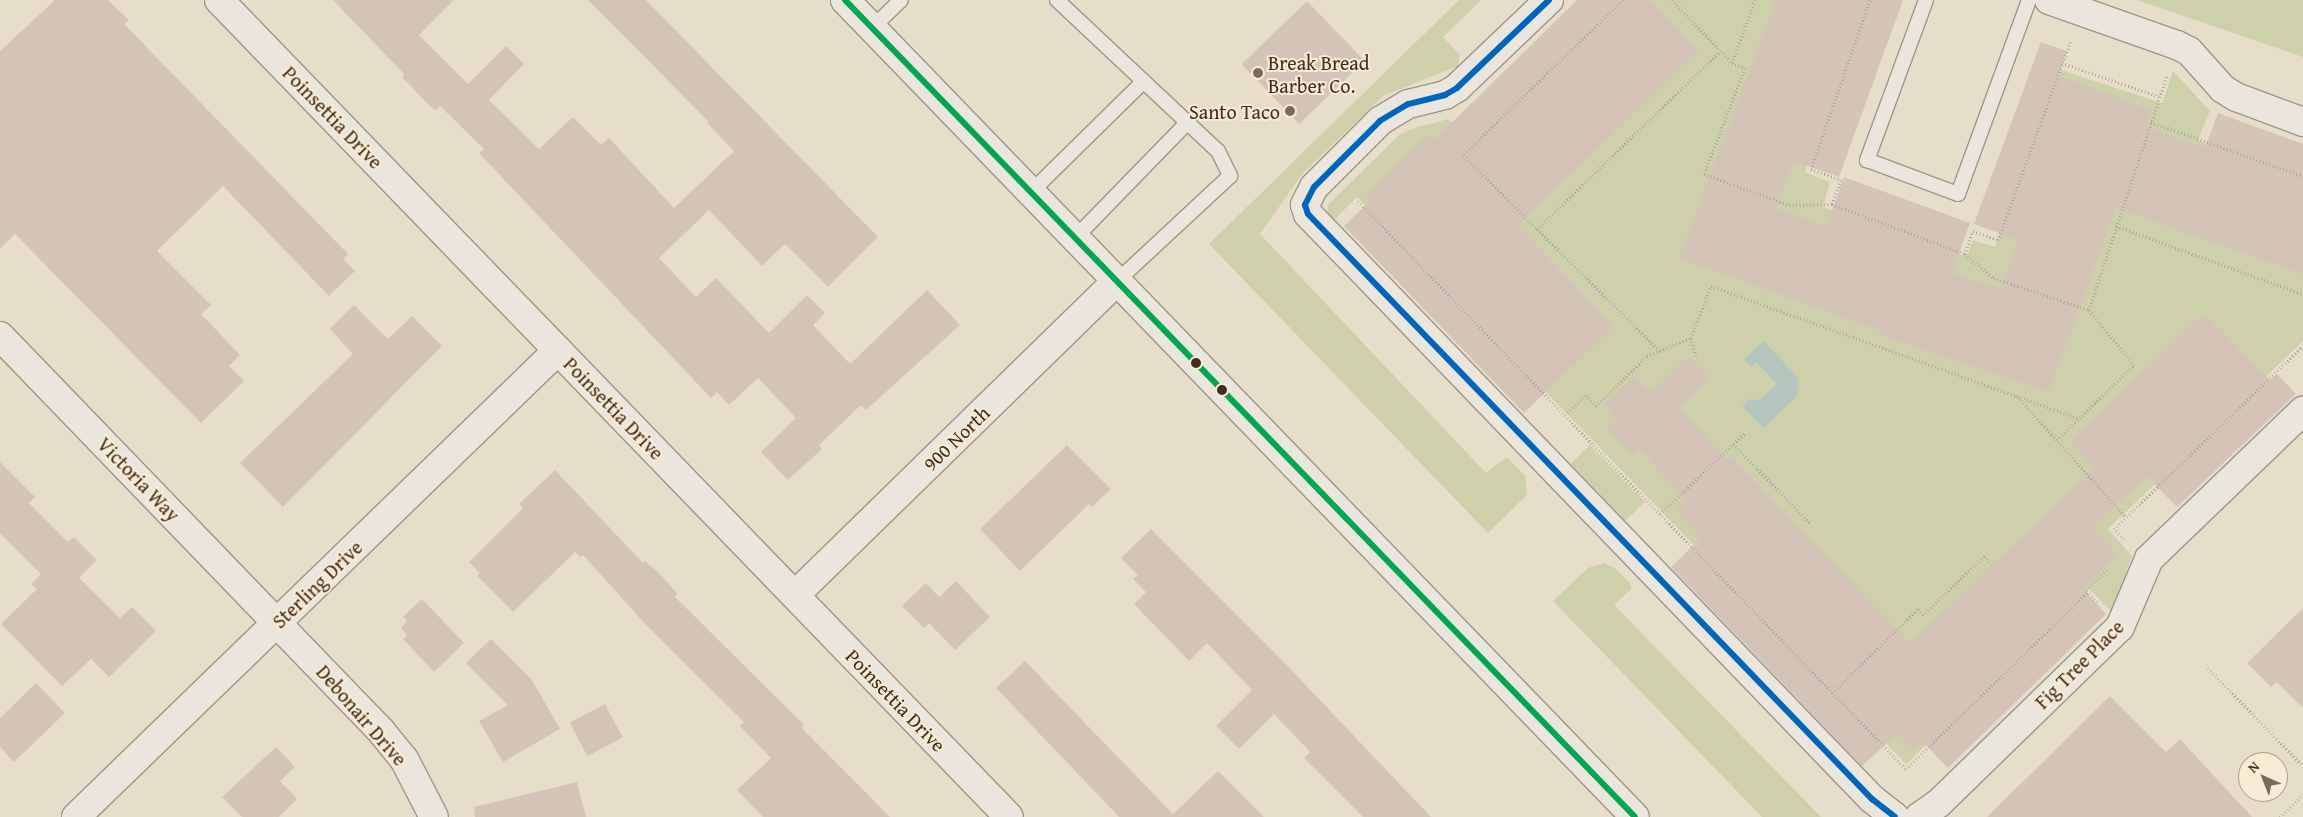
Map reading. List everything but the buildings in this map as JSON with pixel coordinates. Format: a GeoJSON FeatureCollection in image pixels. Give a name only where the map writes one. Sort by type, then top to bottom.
{"type":"FeatureCollection","features":[{"type":"Feature","properties":{"kind":"street","name":"Poinsettia Drive"},"geometry":{"type":"LineString","coordinates":[[219,0],[1009,817]]}},
{"type":"Feature","properties":{"kind":"street"},"geometry":{"type":"LineString","coordinates":[[845,0],[1635,817]]}},
{"type":"Feature","properties":{"kind":"street"},"geometry":{"type":"LineString","coordinates":[[1549,0],[1457,88],[1445,95],[1408,104],[1380,121],[1314,187],[1305,206],[1313,222],[1865,792],[1895,817]]}},
{"type":"Feature","properties":{"kind":"street"},"geometry":{"type":"LineString","coordinates":[[2050,0],[2177,45],[2189,51],[2223,89],[2236,97],[2303,122]]}},
{"type":"Feature","properties":{"kind":"street","name":"900 North"},"geometry":{"type":"LineString","coordinates":[[795,595],[1117,281]]}},
{"type":"Feature","properties":{"kind":"street","name":"Victoria Way"},"geometry":{"type":"LineString","coordinates":[[1,339],[277,622]]}},
{"type":"Feature","properties":{"kind":"street","name":"Sterling Drive"},"geometry":{"type":"LineString","coordinates":[[76,817],[558,350]]}},
{"type":"Feature","properties":{"kind":"street","name":"Fig Tree Place"},"geometry":{"type":"LineString","coordinates":[[1919,817],[1938,803],[2120,627],[2149,559],[2303,411]]}},
{"type":"Feature","properties":{"kind":"street","name":"Debonair Drive"},"geometry":{"type":"LineString","coordinates":[[277,622],[404,759],[434,817]]}},
{"type":"Feature","properties":{"kind":"lane"},"geometry":{"type":"LineString","coordinates":[[872,28],[901,0]]}},
{"type":"Feature","properties":{"kind":"lane"},"geometry":{"type":"LineString","coordinates":[[1058,0],[1218,151],[1230,176],[1117,281]]}},
{"type":"Feature","properties":{"kind":"lane"},"geometry":{"type":"LineString","coordinates":[[1926,0],[1867,160],[1958,194],[2029,0]]}},
{"type":"Feature","properties":{"kind":"lane"},"geometry":{"type":"LineString","coordinates":[[1031,192],[1144,81]]}},
{"type":"Feature","properties":{"kind":"lane"},"geometry":{"type":"LineString","coordinates":[[1075,238],[1188,122]]}},
{"type":"Feature","properties":{"kind":"path"},"geometry":{"type":"LineString","coordinates":[[1623,0],[1463,155],[1660,351]]}},
{"type":"Feature","properties":{"kind":"path"},"geometry":{"type":"LineString","coordinates":[[1672,0],[1732,63],[1745,68],[1704,174],[1789,205],[1832,204]]}},
{"type":"Feature","properties":{"kind":"path"},"geometry":{"type":"LineString","coordinates":[[1732,63],[1754,0]]}},
{"type":"Feature","properties":{"kind":"path"},"geometry":{"type":"LineString","coordinates":[[1537,229],[1721,50]]}},
{"type":"Feature","properties":{"kind":"path"},"geometry":{"type":"LineString","coordinates":[[2062,64],[2160,97]]}},
{"type":"Feature","properties":{"kind":"path"},"geometry":{"type":"LineString","coordinates":[[2089,310],[2169,68]]}},
{"type":"Feature","properties":{"kind":"path"},"geometry":{"type":"LineString","coordinates":[[2151,122],[2303,176]]}},
{"type":"Feature","properties":{"kind":"path"},"geometry":{"type":"LineString","coordinates":[[1358,200],[1906,769],[2088,592],[2112,565]]}},
{"type":"Feature","properties":{"kind":"path"},"geometry":{"type":"LineString","coordinates":[[2116,226],[2303,294]]}},
{"type":"Feature","properties":{"kind":"path"},"geometry":{"type":"LineString","coordinates":[[1965,254],[1994,278],[2089,310],[2134,365],[2057,440]]}},
{"type":"Feature","properties":{"kind":"path"},"geometry":{"type":"LineString","coordinates":[[1696,355],[1692,337],[1711,286],[2080,419]]}},
{"type":"Feature","properties":{"kind":"path"},"geometry":{"type":"LineString","coordinates":[[1565,416],[1586,395],[1596,406],[1647,356],[1692,337]]}},
{"type":"Feature","properties":{"kind":"path"},"geometry":{"type":"LineString","coordinates":[[2126,540],[2114,529],[2303,346]]}},
{"type":"Feature","properties":{"kind":"path"},"geometry":{"type":"LineString","coordinates":[[2015,395],[2126,517]]}},
{"type":"Feature","properties":{"kind":"path"},"geometry":{"type":"LineString","coordinates":[[1660,514],[1745,433]]}},
{"type":"Feature","properties":{"kind":"path"},"geometry":{"type":"LineString","coordinates":[[1733,444],[1810,523]]}},
{"type":"Feature","properties":{"kind":"path"},"geometry":{"type":"LineString","coordinates":[[1832,693],[1918,609],[1924,615],[1984,556],[1991,564]]}},
{"type":"Feature","properties":{"kind":"path"},"geometry":{"type":"LineString","coordinates":[[2088,592],[2100,605]]}},
{"type":"Feature","properties":{"kind":"path"},"geometry":{"type":"LineString","coordinates":[[2208,668],[2303,766]]}},
{"type":"Feature","properties":{"kind":"path"},"geometry":{"type":"LineString","coordinates":[[2280,817],[2303,795]]}},
{"type":"Feature","properties":{"kind":"green space"},"geometry":{"type":"Polygon","coordinates":[[[1459,0],[1481,0],[1443,37],[1460,55],[1458,66],[1383,96],[1303,173],[1260,234],[1486,473],[1507,457],[1525,476],[1527,495],[1488,533],[1209,244],[1459,0]]]}},
{"type":"Feature","properties":{"kind":"green space"},"geometry":{"type":"Polygon","coordinates":[[[1626,0],[1862,0],[1805,172],[1830,182],[1823,207],[1960,255],[1968,253],[1973,240],[1995,247],[2061,70],[2162,103],[2173,71],[2210,111],[2198,140],[2303,179],[2303,341],[2108,529],[2132,556],[2112,612],[2089,589],[1906,764],[1357,197],[1333,221],[1327,215],[1328,205],[1399,135],[1411,129],[1448,119],[1474,147],[1626,0]]]}},
{"type":"Feature","properties":{"kind":"green space"},"geometry":{"type":"Polygon","coordinates":[[[2137,0],[2303,0],[2303,57],[2137,0]]]}},
{"type":"Feature","properties":{"kind":"green space"},"geometry":{"type":"Polygon","coordinates":[[[1590,445],[1645,502],[1625,521],[1571,464],[1590,445]]]}},
{"type":"Feature","properties":{"kind":"green space"},"geometry":{"type":"Polygon","coordinates":[[[1604,563],[1615,568],[1630,583],[1631,589],[1614,605],[1821,817],[1762,817],[1553,601],[1588,568],[1604,563]]]}},
{"type":"Feature","properties":{"kind":"shaded area"},"geometry":{"type":"Polygon","coordinates":[[[1764,341],[1798,378],[1799,384],[1796,397],[1764,428],[1742,406],[1749,399],[1759,400],[1777,384],[1756,362],[1751,367],[1744,359],[1764,341]]]}},
{"type":"Feature","properties":{"kind":"transit line"},"geometry":{"type":"LineString","coordinates":[[845,0],[1635,817]]}},
{"type":"Feature","properties":{"kind":"transit line"},"geometry":{"type":"LineString","coordinates":[[1549,0],[1457,88],[1445,95],[1408,104],[1380,121],[1314,187],[1305,205],[1308,214],[1872,799],[1895,817]]}},
{"type":"Feature","properties":{"kind":"place","name":"Break Bread Barber Co."},"geometry":{"type":"Point","coordinates":[1258,73]}},
{"type":"Feature","properties":{"kind":"place","name":"Santo Taco"},"geometry":{"type":"Point","coordinates":[1290,111]}}]}
